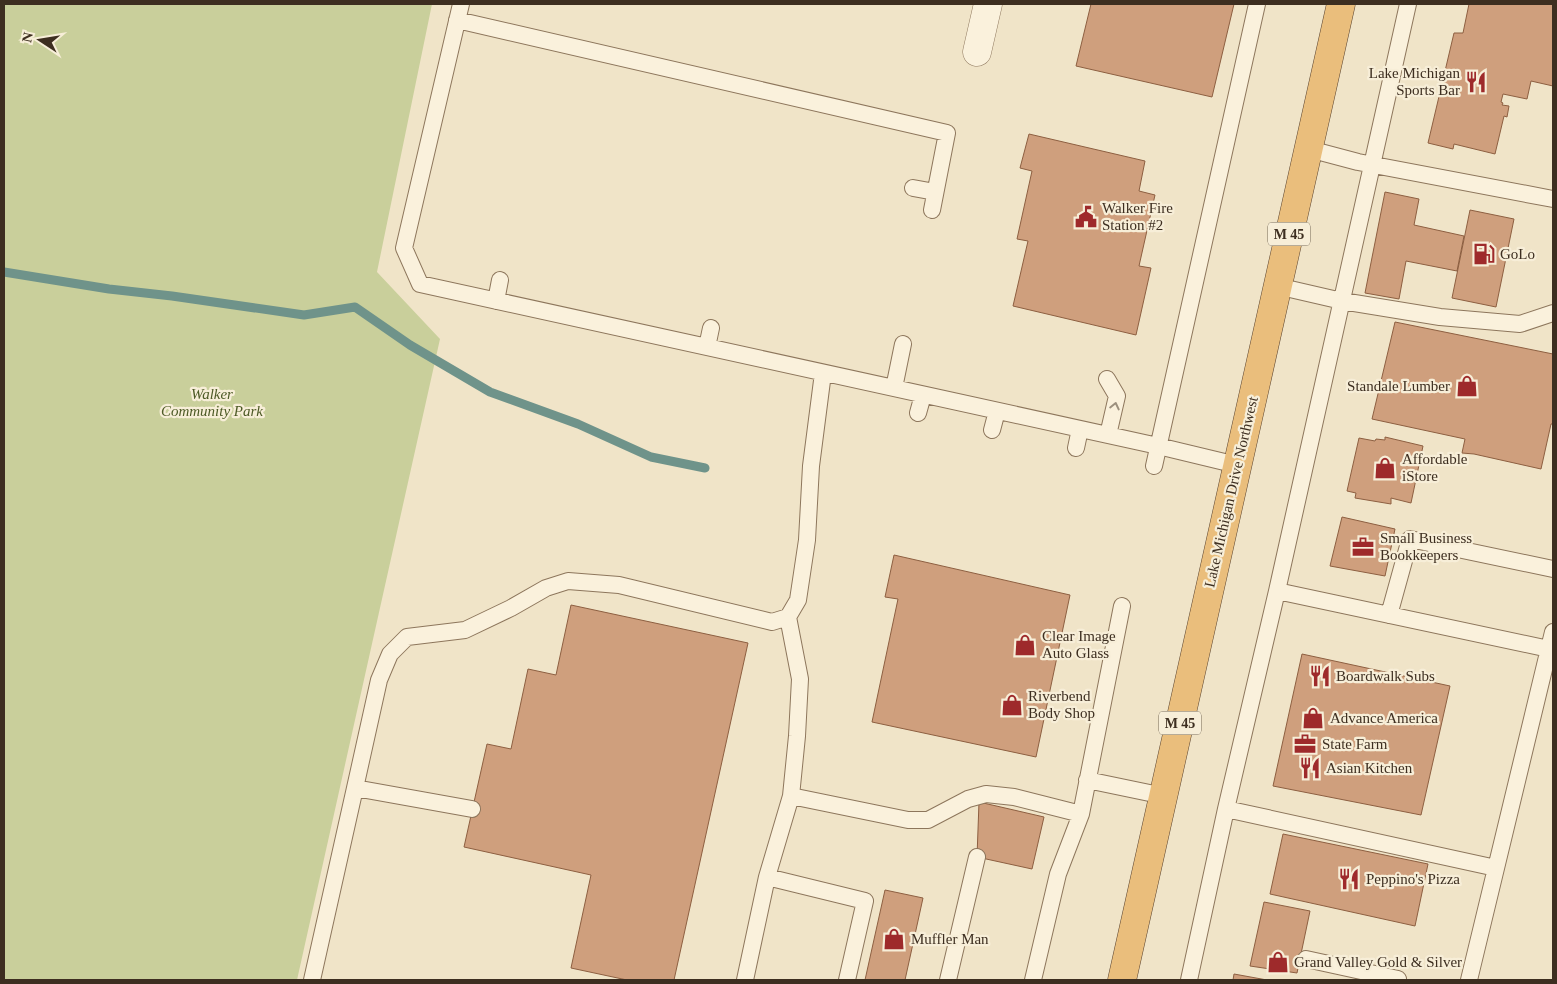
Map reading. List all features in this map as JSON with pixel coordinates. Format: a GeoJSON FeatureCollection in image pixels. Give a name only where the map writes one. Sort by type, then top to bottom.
{"type":"FeatureCollection","features":[{"type":"Feature","properties":{"kind":"highway","name":"Lake Michigan Drive Northwest"},"geometry":{"type":"LineString","coordinates":[[1122,980],[1341,4]]}},
{"type":"Feature","properties":{"kind":"street"},"geometry":{"type":"LineString","coordinates":[[971,52],[988,4]]}},
{"type":"Feature","properties":{"kind":"lane"},"geometry":{"type":"LineString","coordinates":[[461,4],[404,248],[420,284],[1237,465]]}},
{"type":"Feature","properties":{"kind":"lane"},"geometry":{"type":"LineString","coordinates":[[1154,466],[1258,4]]}},
{"type":"Feature","properties":{"kind":"lane"},"geometry":{"type":"LineString","coordinates":[[1189,980],[1408,4]]}},
{"type":"Feature","properties":{"kind":"lane"},"geometry":{"type":"LineString","coordinates":[[457,20],[947,133],[932,210]]}},
{"type":"Feature","properties":{"kind":"lane"},"geometry":{"type":"LineString","coordinates":[[1308,149],[1372,164],[1553,199]]}},
{"type":"Feature","properties":{"kind":"lane"},"geometry":{"type":"LineString","coordinates":[[914,188],[935,192]]}},
{"type":"Feature","properties":{"kind":"lane"},"geometry":{"type":"LineString","coordinates":[[496,301],[500,280]]}},
{"type":"Feature","properties":{"kind":"lane"},"geometry":{"type":"LineString","coordinates":[[1277,286],[1342,301],[1440,317],[1520,324],[1553,313]]}},
{"type":"Feature","properties":{"kind":"lane"},"geometry":{"type":"LineString","coordinates":[[707,347],[711,328]]}},
{"type":"Feature","properties":{"kind":"lane"},"geometry":{"type":"LineString","coordinates":[[894,388],[904,344]]}},
{"type":"Feature","properties":{"kind":"lane"},"geometry":{"type":"LineString","coordinates":[[745,980],[767,877],[791,796],[798,736],[800,678],[788,617],[798,600],[807,540],[811,466],[823,373]]}},
{"type":"Feature","properties":{"kind":"lane"},"geometry":{"type":"LineString","coordinates":[[1107,379],[1117,396],[1108,435]]}},
{"type":"Feature","properties":{"kind":"lane"},"geometry":{"type":"LineString","coordinates":[[918,413],[923,395]]}},
{"type":"Feature","properties":{"kind":"lane"},"geometry":{"type":"LineString","coordinates":[[992,430],[997,411]]}},
{"type":"Feature","properties":{"kind":"lane"},"geometry":{"type":"LineString","coordinates":[[1076,448],[1080,429]]}},
{"type":"Feature","properties":{"kind":"lane"},"geometry":{"type":"LineString","coordinates":[[1388,615],[1410,539],[1553,569]]}},
{"type":"Feature","properties":{"kind":"lane"},"geometry":{"type":"LineString","coordinates":[[312,980],[379,680],[390,654],[407,637],[465,630],[511,608],[546,588],[568,582],[620,585],[772,622],[788,617]]}},
{"type":"Feature","properties":{"kind":"lane"},"geometry":{"type":"LineString","coordinates":[[1277,591],[1549,649]]}},
{"type":"Feature","properties":{"kind":"lane"},"geometry":{"type":"LineString","coordinates":[[1033,980],[1058,874],[1081,814],[1122,606]]}},
{"type":"Feature","properties":{"kind":"lane"},"geometry":{"type":"LineString","coordinates":[[1469,980],[1553,632]]}},
{"type":"Feature","properties":{"kind":"lane"},"geometry":{"type":"LineString","coordinates":[[1087,780],[1164,796]]}},
{"type":"Feature","properties":{"kind":"lane"},"geometry":{"type":"LineString","coordinates":[[355,788],[472,809]]}},
{"type":"Feature","properties":{"kind":"lane"},"geometry":{"type":"LineString","coordinates":[[791,796],[908,820],[928,820],[968,799],[986,794],[1014,797],[1081,814]]}},
{"type":"Feature","properties":{"kind":"lane"},"geometry":{"type":"LineString","coordinates":[[1226,809],[1496,868]]}},
{"type":"Feature","properties":{"kind":"lane"},"geometry":{"type":"LineString","coordinates":[[948,980],[977,857]]}},
{"type":"Feature","properties":{"kind":"lane"},"geometry":{"type":"LineString","coordinates":[[767,877],[865,900],[847,980]]}},
{"type":"Feature","properties":{"kind":"lane"},"geometry":{"type":"LineString","coordinates":[[1306,959],[1399,980]]}},
{"type":"Feature","properties":{"kind":"green space","name":"Walker Community Park"},"geometry":{"type":"Polygon","coordinates":[[[4,4],[432,4],[377,272],[440,339],[297,980],[4,980],[4,4]]]}},
{"type":"Feature","properties":{"kind":"building"},"geometry":{"type":"Polygon","coordinates":[[[1091,4],[1234,4],[1212,97],[1076,66],[1091,4]]]}},
{"type":"Feature","properties":{"kind":"building"},"geometry":{"type":"Polygon","coordinates":[[[1469,4],[1553,4],[1553,86],[1531,81],[1527,99],[1503,94],[1502,105],[1509,106],[1507,117],[1504,116],[1495,154],[1454,144],[1453,149],[1428,143],[1454,33],[1463,33],[1469,4]]]}},
{"type":"Feature","properties":{"kind":"building","name":"Walker Fire Station #2"},"geometry":{"type":"Polygon","coordinates":[[[1029,134],[1145,161],[1139,191],[1155,195],[1139,266],[1151,268],[1136,335],[1013,306],[1028,241],[1017,239],[1032,171],[1020,168],[1029,134]]]}},
{"type":"Feature","properties":{"kind":"building"},"geometry":{"type":"Polygon","coordinates":[[[1385,192],[1419,199],[1414,225],[1464,236],[1457,271],[1406,261],[1399,299],[1365,293],[1385,192]]]}},
{"type":"Feature","properties":{"kind":"building","name":"GoLo"},"geometry":{"type":"Polygon","coordinates":[[[1470,210],[1514,219],[1496,307],[1452,298],[1470,210]]]}},
{"type":"Feature","properties":{"kind":"building","name":"Standale Lumber"},"geometry":{"type":"Polygon","coordinates":[[[1395,322],[1553,354],[1553,424],[1551,424],[1541,469],[1462,453],[1465,439],[1372,419],[1395,322]]]}},
{"type":"Feature","properties":{"kind":"building","name":"Affordable iStore"},"geometry":{"type":"Polygon","coordinates":[[[1385,437],[1423,446],[1411,503],[1391,498],[1391,504],[1355,498],[1356,493],[1347,491],[1359,438],[1375,441],[1376,439],[1385,440],[1385,437]]]}},
{"type":"Feature","properties":{"kind":"building","name":"Small Business Bookkeepers"},"geometry":{"type":"Polygon","coordinates":[[[1342,517],[1395,529],[1385,576],[1330,566],[1342,517]]]}},
{"type":"Feature","properties":{"kind":"building"},"geometry":{"type":"Polygon","coordinates":[[[894,555],[1070,595],[1036,757],[872,722],[898,599],[885,597],[894,555]]]}},
{"type":"Feature","properties":{"kind":"building"},"geometry":{"type":"Polygon","coordinates":[[[571,605],[748,643],[674,980],[627,980],[571,968],[591,875],[464,847],[487,744],[511,749],[528,669],[556,675],[571,605]]]}},
{"type":"Feature","properties":{"kind":"building"},"geometry":{"type":"Polygon","coordinates":[[[1302,654],[1450,686],[1421,815],[1273,786],[1302,654]]]}},
{"type":"Feature","properties":{"kind":"building"},"geometry":{"type":"Polygon","coordinates":[[[979,802],[1044,817],[1032,869],[977,857],[979,802]]]}},
{"type":"Feature","properties":{"kind":"building","name":"Peppino's Pizza"},"geometry":{"type":"Polygon","coordinates":[[[1283,834],[1428,864],[1415,926],[1270,894],[1283,834]]]}},
{"type":"Feature","properties":{"kind":"building","name":"Muffler Man"},"geometry":{"type":"Polygon","coordinates":[[[885,890],[923,898],[905,980],[865,980],[885,890]]]}},
{"type":"Feature","properties":{"kind":"building"},"geometry":{"type":"Polygon","coordinates":[[[1264,902],[1310,911],[1297,973],[1250,966],[1264,902]]]}},
{"type":"Feature","properties":{"kind":"building"},"geometry":{"type":"Polygon","coordinates":[[[1234,974],[1267,980],[1233,980],[1234,974]]]}},
{"type":"Feature","properties":{"kind":"waterway"},"geometry":{"type":"LineString","coordinates":[[4,272],[109,289],[304,315],[355,307],[410,345],[490,392],[578,424],[651,457],[705,468]]}},
{"type":"Feature","properties":{"kind":"place","name":"Lake Michigan Sports Bar"},"geometry":{"type":"Point","coordinates":[1476,82]}},
{"type":"Feature","properties":{"kind":"place","name":"Walker Fire Station #2"},"geometry":{"type":"Point","coordinates":[1086,217]}},
{"type":"Feature","properties":{"kind":"place","name":"GoLo"},"geometry":{"type":"Point","coordinates":[1484,254]}},
{"type":"Feature","properties":{"kind":"place","name":"Standale Lumber"},"geometry":{"type":"Point","coordinates":[1467,386]}},
{"type":"Feature","properties":{"kind":"place","name":"Affordable iStore"},"geometry":{"type":"Point","coordinates":[1385,468]}},
{"type":"Feature","properties":{"kind":"place","name":"Small Business Bookkeepers"},"geometry":{"type":"Point","coordinates":[1363,547]}},
{"type":"Feature","properties":{"kind":"place","name":"Clear Image Auto Glass"},"geometry":{"type":"Point","coordinates":[1025,645]}},
{"type":"Feature","properties":{"kind":"place","name":"Boardwalk Subs"},"geometry":{"type":"Point","coordinates":[1320,676]}},
{"type":"Feature","properties":{"kind":"place","name":"Riverbend Body Shop"},"geometry":{"type":"Point","coordinates":[1012,705]}},
{"type":"Feature","properties":{"kind":"place","name":"Advance America"},"geometry":{"type":"Point","coordinates":[1313,718]}},
{"type":"Feature","properties":{"kind":"place","name":"State Farm"},"geometry":{"type":"Point","coordinates":[1305,744]}},
{"type":"Feature","properties":{"kind":"place","name":"Asian Kitchen"},"geometry":{"type":"Point","coordinates":[1310,768]}},
{"type":"Feature","properties":{"kind":"place","name":"Peppino's Pizza"},"geometry":{"type":"Point","coordinates":[1349,879]}},
{"type":"Feature","properties":{"kind":"place","name":"Muffler Man"},"geometry":{"type":"Point","coordinates":[894,939]}},
{"type":"Feature","properties":{"kind":"place","name":"Grand Valley Gold & Silver"},"geometry":{"type":"Point","coordinates":[1278,962]}}]}
